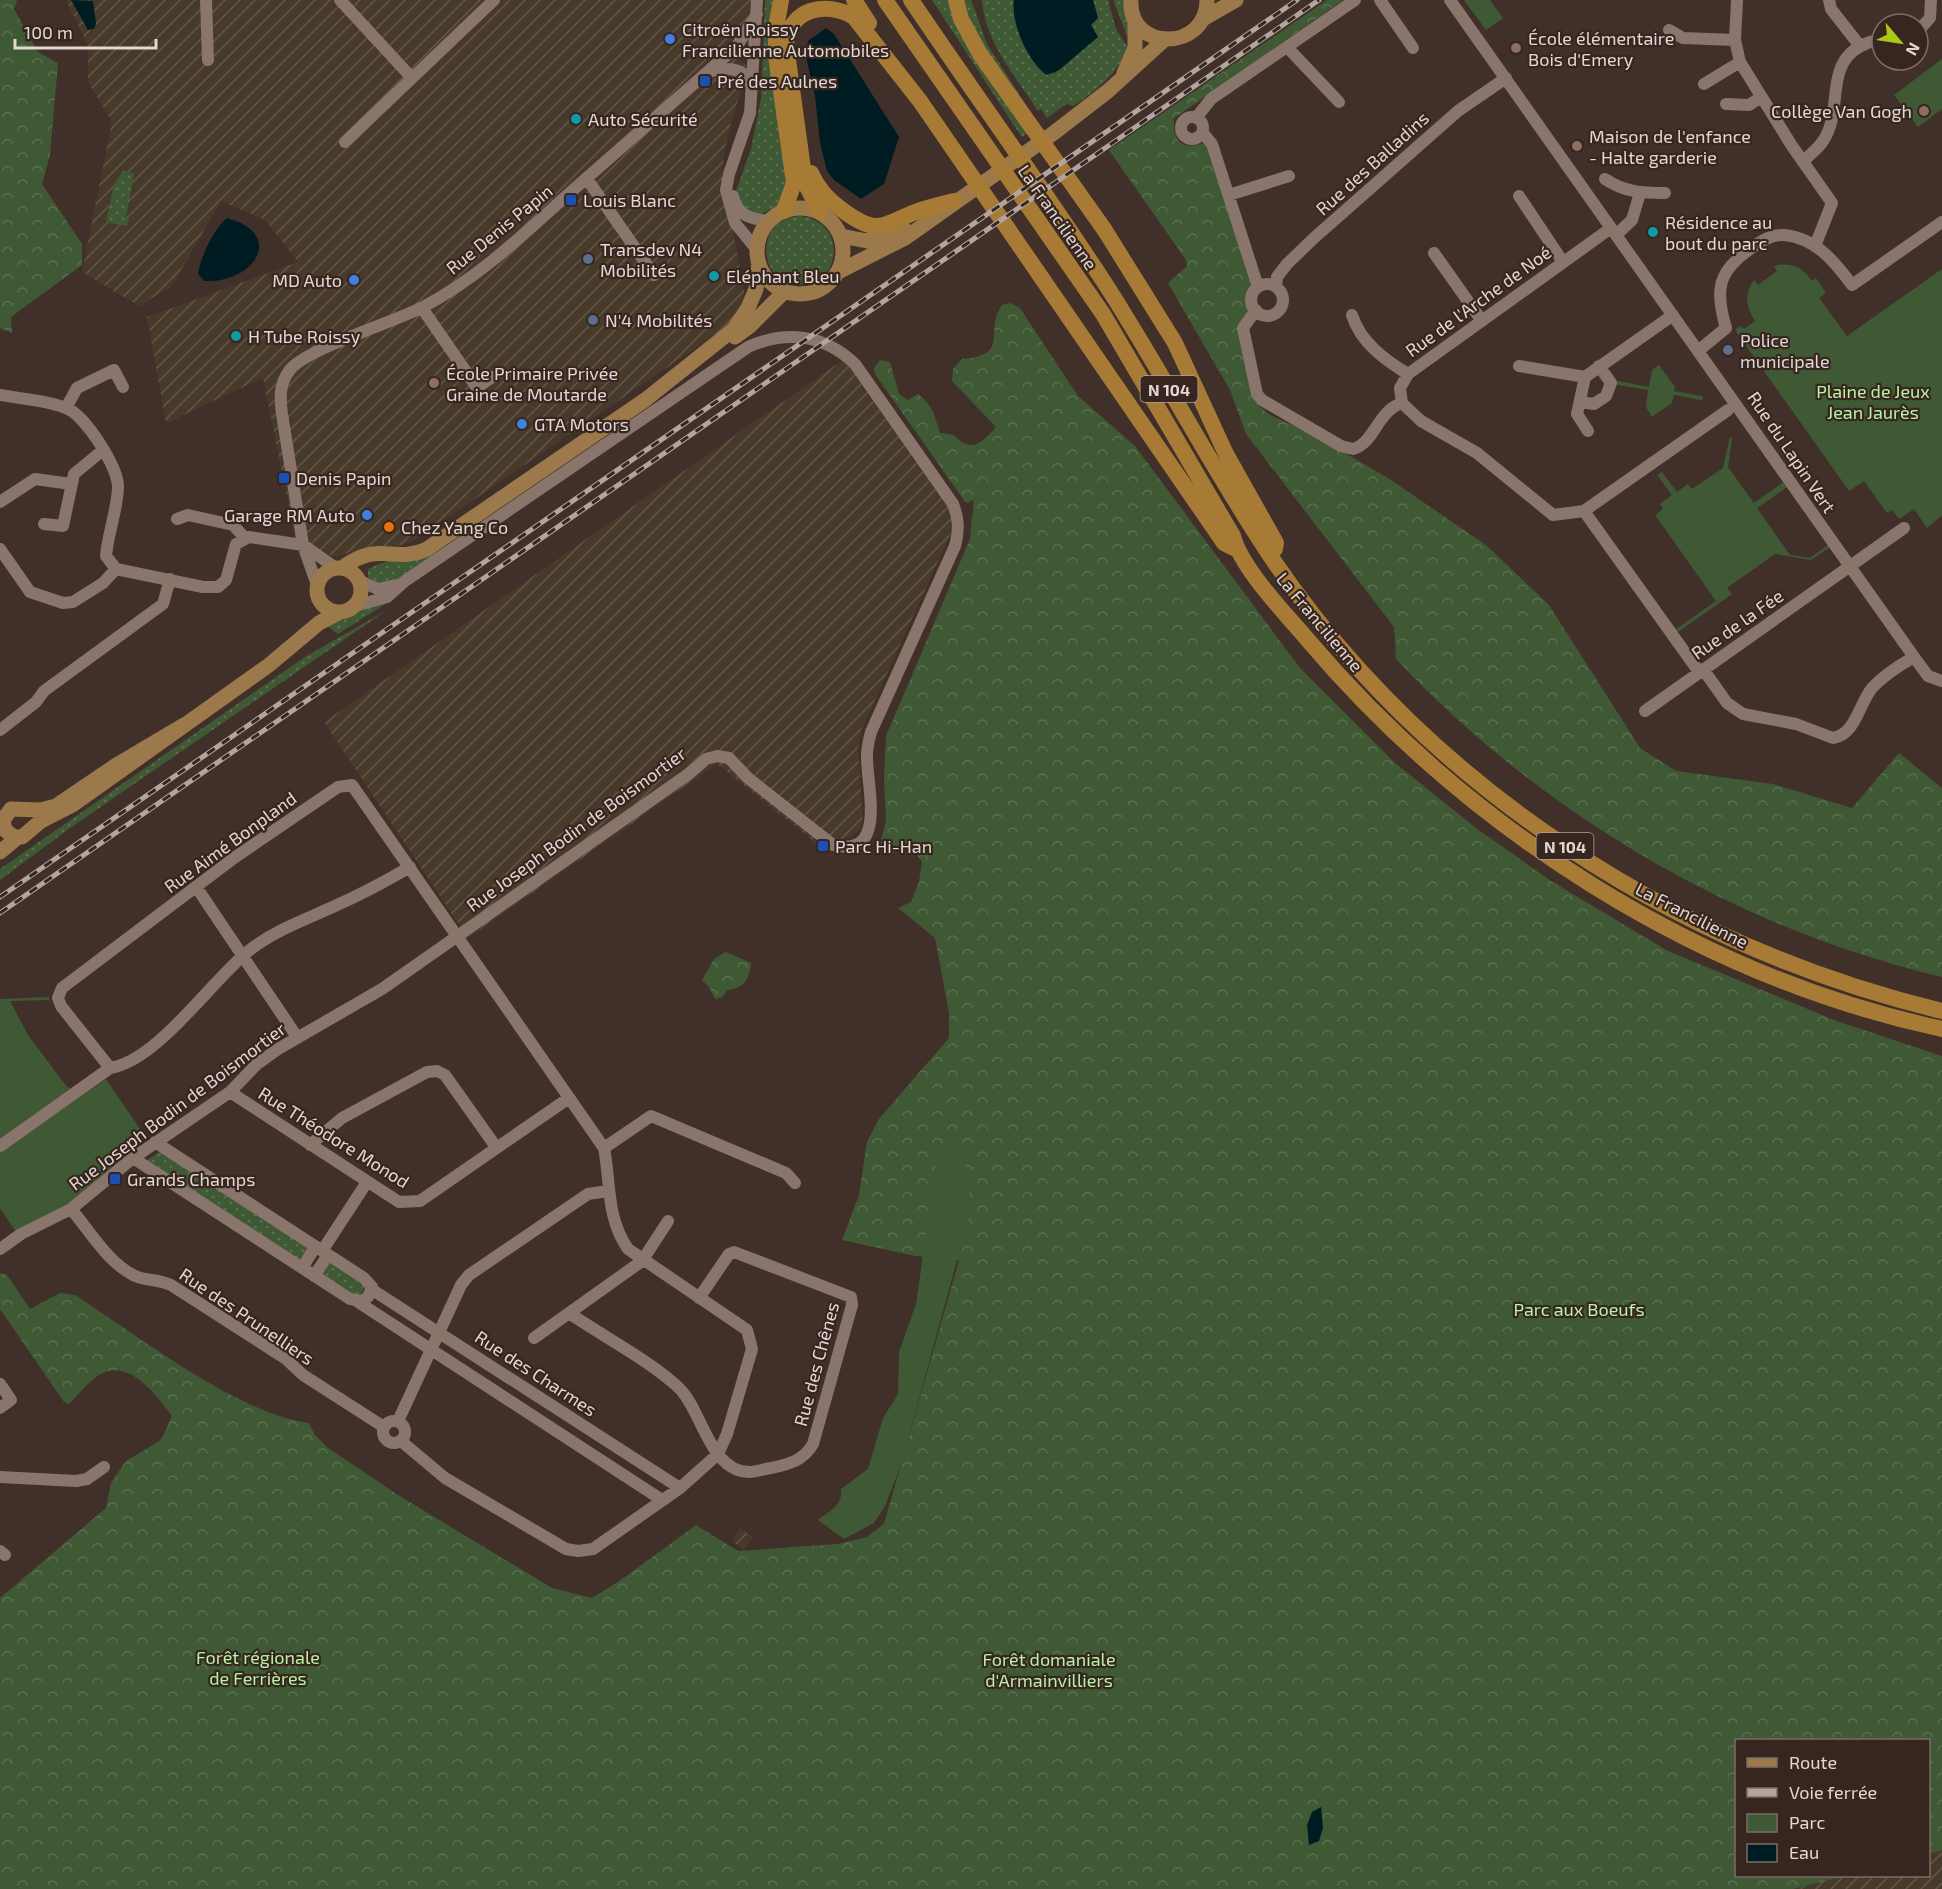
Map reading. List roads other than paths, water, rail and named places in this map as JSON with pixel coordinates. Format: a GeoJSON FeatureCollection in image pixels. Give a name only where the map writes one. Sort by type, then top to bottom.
{"type":"FeatureCollection","features":[{"type":"Feature","properties":{"kind":"highway"},"geometry":{"type":"LineString","coordinates":[[781,0],[776,28],[776,56],[794,183],[784,211]]}},
{"type":"Feature","properties":{"kind":"highway"},"geometry":{"type":"LineString","coordinates":[[854,0],[915,88],[920,101]]}},
{"type":"Feature","properties":{"kind":"highway","name":"La Francilienne"},"geometry":{"type":"LineString","coordinates":[[885,0],[1103,314],[1233,536],[1236,550],[1277,604],[1366,706],[1456,789],[1508,828],[1643,914],[1722,953],[1821,994],[1942,1029]]}},
{"type":"Feature","properties":{"kind":"highway","name":"La Francilienne"},"geometry":{"type":"LineString","coordinates":[[911,0],[1106,284],[1211,462],[1274,561],[1346,652],[1419,729],[1493,793],[1564,845],[1651,899],[1728,938],[1827,977],[1942,1011]]}},
{"type":"Feature","properties":{"kind":"highway"},"geometry":{"type":"LineString","coordinates":[[957,0],[961,19],[970,38],[1104,229],[1174,343],[1226,454],[1276,543],[1274,561]]}},
{"type":"Feature","properties":{"kind":"highway"},"geometry":{"type":"LineString","coordinates":[[820,212],[808,191],[786,45],[793,22],[809,8],[831,5],[851,15],[920,101],[1224,543],[1236,550]]}},
{"type":"Feature","properties":{"kind":"highway"},"geometry":{"type":"LineString","coordinates":[[802,154],[808,160],[812,176],[823,194],[862,224],[886,226],[917,211],[954,201]]}},
{"type":"Feature","properties":{"kind":"main road"},"geometry":{"type":"LineString","coordinates":[[1123,76],[1134,48],[1135,21],[1131,0]]}},
{"type":"Feature","properties":{"kind":"main road"},"geometry":{"type":"LineString","coordinates":[[1203,19],[1207,0]]}},
{"type":"Feature","properties":{"kind":"main road"},"geometry":{"type":"LineString","coordinates":[[1135,21],[1145,32],[1163,41],[1175,40],[1190,34],[1203,19],[1236,0]]}},
{"type":"Feature","properties":{"kind":"main road"},"geometry":{"type":"LineString","coordinates":[[838,272],[888,249],[1055,132],[1163,41]]}},
{"type":"Feature","properties":{"kind":"main road"},"geometry":{"type":"LineString","coordinates":[[841,236],[867,241],[885,238],[954,201]]}},
{"type":"Feature","properties":{"kind":"main road"},"geometry":{"type":"LineString","coordinates":[[296,641],[325,573],[367,554],[415,553],[427,549],[645,400],[692,364],[740,322],[756,289],[758,257],[760,235],[769,221],[784,211],[802,208],[820,212],[833,222],[841,236],[843,258],[838,272],[828,283],[815,291],[800,294],[785,291],[766,277],[758,257]]}},
{"type":"Feature","properties":{"kind":"main road"},"geometry":{"type":"LineString","coordinates":[[692,364],[750,326],[785,291]]}},
{"type":"Feature","properties":{"kind":"main road"},"geometry":{"type":"LineString","coordinates":[[13,834],[74,804],[269,665],[318,623],[355,606],[360,597],[358,579],[374,559],[393,554]]}},
{"type":"Feature","properties":{"kind":"main road"},"geometry":{"type":"LineString","coordinates":[[339,568],[358,579]]}},
{"type":"Feature","properties":{"kind":"main road"},"geometry":{"type":"LineString","coordinates":[[317,592],[324,607],[338,613]]}},
{"type":"Feature","properties":{"kind":"main road"},"geometry":{"type":"LineString","coordinates":[[13,834],[3,820],[7,812],[16,808],[47,810],[56,806],[115,766],[184,725]]}},
{"type":"Feature","properties":{"kind":"main road"},"geometry":{"type":"LineString","coordinates":[[0,852],[13,834],[32,820],[25,810]]}},
{"type":"Feature","properties":{"kind":"street"},"geometry":{"type":"LineString","coordinates":[[207,0],[208,60]]}},
{"type":"Feature","properties":{"kind":"street"},"geometry":{"type":"LineString","coordinates":[[345,142],[494,0]]}},
{"type":"Feature","properties":{"kind":"street"},"geometry":{"type":"LineString","coordinates":[[757,0],[753,91],[746,132],[729,174],[726,190],[735,223],[758,257]]}},
{"type":"Feature","properties":{"kind":"street"},"geometry":{"type":"LineString","coordinates":[[762,0],[760,76],[756,111],[746,147],[735,172],[732,191],[740,212],[755,220],[769,221]]}},
{"type":"Feature","properties":{"kind":"street"},"geometry":{"type":"LineString","coordinates":[[1196,118],[1211,99],[1354,0]]}},
{"type":"Feature","properties":{"kind":"street"},"geometry":{"type":"LineString","coordinates":[[1380,0],[1413,48]]}},
{"type":"Feature","properties":{"kind":"street","name":"Rue du Lapin Vert"},"geometry":{"type":"LineString","coordinates":[[1450,0],[1698,351],[1742,409],[1914,657],[1928,676],[1942,681]]}},
{"type":"Feature","properties":{"kind":"street"},"geometry":{"type":"LineString","coordinates":[[1737,0],[1735,40],[1740,62],[1803,162],[1832,203],[1831,211],[1815,246]]}},
{"type":"Feature","properties":{"kind":"street"},"geometry":{"type":"LineString","coordinates":[[1830,0],[1831,9],[1860,46]]}},
{"type":"Feature","properties":{"kind":"street"},"geometry":{"type":"LineString","coordinates":[[1930,18],[1931,0]]}},
{"type":"Feature","properties":{"kind":"street"},"geometry":{"type":"LineString","coordinates":[[344,1],[412,78]]}},
{"type":"Feature","properties":{"kind":"street","name":"Rue Denis Papin"},"geometry":{"type":"LineString","coordinates":[[317,592],[303,545],[279,394],[290,369],[299,362],[422,308],[476,275],[741,42],[757,14]]}},
{"type":"Feature","properties":{"kind":"street"},"geometry":{"type":"LineString","coordinates":[[1669,30],[1683,38],[1735,40]]}},
{"type":"Feature","properties":{"kind":"street"},"geometry":{"type":"LineString","coordinates":[[1803,162],[1824,140],[1840,70],[1860,46],[1870,41]]}},
{"type":"Feature","properties":{"kind":"street"},"geometry":{"type":"LineString","coordinates":[[1287,47],[1339,102]]}},
{"type":"Feature","properties":{"kind":"street"},"geometry":{"type":"LineString","coordinates":[[1704,84],[1740,62]]}},
{"type":"Feature","properties":{"kind":"street"},"geometry":{"type":"LineString","coordinates":[[704,74],[724,68],[737,70],[749,79],[753,91]]}},
{"type":"Feature","properties":{"kind":"street","name":"Rue des Balladins"},"geometry":{"type":"LineString","coordinates":[[1276,286],[1277,277],[1287,264],[1314,238],[1458,111],[1506,78]]}},
{"type":"Feature","properties":{"kind":"street"},"geometry":{"type":"LineString","coordinates":[[1726,104],[1749,105],[1761,97]]}},
{"type":"Feature","properties":{"kind":"street"},"geometry":{"type":"LineString","coordinates":[[1203,133],[1194,140],[1186,138],[1182,133],[1183,122],[1188,117],[1196,118],[1203,126],[1203,133],[1212,144],[1258,287]]}},
{"type":"Feature","properties":{"kind":"street"},"geometry":{"type":"LineString","coordinates":[[1229,195],[1289,176]]}},
{"type":"Feature","properties":{"kind":"street"},"geometry":{"type":"LineString","coordinates":[[587,179],[639,267],[654,275]]}},
{"type":"Feature","properties":{"kind":"street"},"geometry":{"type":"LineString","coordinates":[[1605,179],[1621,188],[1640,193],[1665,193]]}},
{"type":"Feature","properties":{"kind":"street","name":"Rue de l'Arche de Noé"},"geometry":{"type":"LineString","coordinates":[[1402,403],[1401,388],[1408,374],[1563,262],[1632,220],[1640,193]]}},
{"type":"Feature","properties":{"kind":"street"},"geometry":{"type":"LineString","coordinates":[[1519,196],[1563,262]]}},
{"type":"Feature","properties":{"kind":"street"},"geometry":{"type":"LineString","coordinates":[[1698,351],[1726,328],[1720,307],[1719,289],[1724,275],[1733,261],[1765,239],[1779,236],[1815,246],[1832,258],[1852,285],[1942,222]]}},
{"type":"Feature","properties":{"kind":"street"},"geometry":{"type":"LineString","coordinates":[[1434,253],[1482,321]]}},
{"type":"Feature","properties":{"kind":"street"},"geometry":{"type":"LineString","coordinates":[[1266,284],[1276,286],[1282,294],[1280,310],[1270,315],[1256,310],[1252,296],[1258,287],[1266,284]]}},
{"type":"Feature","properties":{"kind":"street"},"geometry":{"type":"LineString","coordinates":[[422,308],[480,391],[492,378]]}},
{"type":"Feature","properties":{"kind":"street"},"geometry":{"type":"LineString","coordinates":[[1256,310],[1243,327],[1257,394],[1262,400],[1347,449],[1359,447],[1385,411],[1402,403],[1421,421],[1477,453],[1553,514],[1584,511],[1728,410]]}},
{"type":"Feature","properties":{"kind":"street"},"geometry":{"type":"LineString","coordinates":[[1352,315],[1354,323],[1379,356],[1408,374]]}},
{"type":"Feature","properties":{"kind":"street"},"geometry":{"type":"LineString","coordinates":[[1588,431],[1577,414],[1585,377],[1673,315]]}},
{"type":"Feature","properties":{"kind":"street","name":"Rue Joseph Bodin de Boismortier"},"geometry":{"type":"LineString","coordinates":[[0,1249],[21,1234],[71,1209],[133,1158],[230,1092],[257,1064],[297,1037],[382,989],[690,773],[706,759],[717,756],[729,758],[748,778],[833,845],[843,848],[864,839],[870,830],[872,820],[866,756],[871,732],[959,531],[958,516],[953,504],[863,375],[842,352],[813,339],[780,337],[748,347],[405,581],[387,597],[355,606]]}},
{"type":"Feature","properties":{"kind":"street"},"geometry":{"type":"LineString","coordinates":[[1519,366],[1585,377]]}},
{"type":"Feature","properties":{"kind":"street"},"geometry":{"type":"LineString","coordinates":[[1580,402],[1594,404],[1606,396],[1611,382],[1599,366]]}},
{"type":"Feature","properties":{"kind":"street"},"geometry":{"type":"LineString","coordinates":[[66,408],[77,388],[114,370],[123,387]]}},
{"type":"Feature","properties":{"kind":"street"},"geometry":{"type":"LineString","coordinates":[[0,395],[66,408],[81,419],[103,450],[118,476],[117,496],[106,556],[116,569],[203,587],[218,587],[226,580],[236,544],[245,538]]}},
{"type":"Feature","properties":{"kind":"street"},"geometry":{"type":"LineString","coordinates":[[1728,410],[1727,405],[1733,398]]}},
{"type":"Feature","properties":{"kind":"street"},"geometry":{"type":"LineString","coordinates":[[1728,410],[1732,413],[1742,409]]}},
{"type":"Feature","properties":{"kind":"street"},"geometry":{"type":"LineString","coordinates":[[44,524],[63,526],[76,470],[103,450]]}},
{"type":"Feature","properties":{"kind":"street"},"geometry":{"type":"LineString","coordinates":[[0,502],[35,479],[71,484]]}},
{"type":"Feature","properties":{"kind":"street"},"geometry":{"type":"LineString","coordinates":[[1584,511],[1701,670],[1727,703],[1737,711],[1758,719],[1806,727],[1833,738],[1849,729],[1866,697],[1881,679],[1914,657]]}},
{"type":"Feature","properties":{"kind":"street"},"geometry":{"type":"LineString","coordinates":[[177,519],[188,515],[233,525],[245,538],[303,545],[339,568]]}},
{"type":"Feature","properties":{"kind":"street","name":"Rue de la Fée"},"geometry":{"type":"LineString","coordinates":[[1645,711],[1904,528]]}},
{"type":"Feature","properties":{"kind":"street"},"geometry":{"type":"LineString","coordinates":[[0,549],[30,592],[63,603],[73,603],[103,583],[116,569]]}},
{"type":"Feature","properties":{"kind":"street"},"geometry":{"type":"LineString","coordinates":[[0,730],[36,702],[44,691],[163,604],[170,579]]}},
{"type":"Feature","properties":{"kind":"street","name":"Rue Joseph Bodin de Boismortier"},"geometry":{"type":"LineString","coordinates":[[358,579],[378,589],[405,581]]}},
{"type":"Feature","properties":{"kind":"street","name":"Rue Aimé Bonpland"},"geometry":{"type":"LineString","coordinates":[[110,1068],[61,1006],[59,993],[234,858],[345,784],[352,785],[357,790],[456,938]]}},
{"type":"Feature","properties":{"kind":"street"},"geometry":{"type":"LineString","coordinates":[[0,1146],[110,1068],[125,1064],[175,1026],[243,956],[301,920],[336,906],[410,867]]}},
{"type":"Feature","properties":{"kind":"street"},"geometry":{"type":"LineString","coordinates":[[197,888],[297,1037]]}},
{"type":"Feature","properties":{"kind":"street"},"geometry":{"type":"LineString","coordinates":[[401,1441],[445,1478],[566,1549],[578,1551],[603,1544],[680,1488],[718,1454],[727,1434],[752,1349],[747,1330],[642,1261],[628,1249],[619,1236],[608,1191],[604,1148],[456,938]]}},
{"type":"Feature","properties":{"kind":"street"},"geometry":{"type":"LineString","coordinates":[[309,1145],[342,1118],[427,1072],[437,1071],[445,1075],[496,1147]]}},
{"type":"Feature","properties":{"kind":"street","name":"Rue Théodore Monod"},"geometry":{"type":"LineString","coordinates":[[230,1092],[399,1202],[420,1201],[569,1098]]}},
{"type":"Feature","properties":{"kind":"street"},"geometry":{"type":"LineString","coordinates":[[604,1148],[651,1116],[786,1173],[795,1183]]}},
{"type":"Feature","properties":{"kind":"street","name":"Rue des Charmes"},"geometry":{"type":"LineString","coordinates":[[155,1142],[364,1278],[371,1289],[680,1488]]}},
{"type":"Feature","properties":{"kind":"street"},"geometry":{"type":"LineString","coordinates":[[133,1158],[662,1500]]}},
{"type":"Feature","properties":{"kind":"street"},"geometry":{"type":"LineString","coordinates":[[314,1276],[322,1251],[367,1182]]}},
{"type":"Feature","properties":{"kind":"street"},"geometry":{"type":"LineString","coordinates":[[398,1421],[438,1332],[461,1285],[469,1275],[588,1194],[608,1191]]}},
{"type":"Feature","properties":{"kind":"street","name":"Rue des Prunelliers"},"geometry":{"type":"LineString","coordinates":[[71,1209],[115,1262],[134,1275],[160,1280],[171,1285],[384,1427]]}},
{"type":"Feature","properties":{"kind":"street"},"geometry":{"type":"LineString","coordinates":[[534,1338],[642,1261],[668,1221]]}},
{"type":"Feature","properties":{"kind":"street"},"geometry":{"type":"LineString","coordinates":[[302,1268],[322,1251]]}},
{"type":"Feature","properties":{"kind":"street","name":"Rue des Chênes"},"geometry":{"type":"LineString","coordinates":[[699,1298],[729,1254],[740,1252],[791,1275],[845,1293],[852,1302],[813,1444],[809,1451],[793,1463],[749,1472],[736,1470],[718,1454]]}},
{"type":"Feature","properties":{"kind":"street"},"geometry":{"type":"LineString","coordinates":[[355,1300],[366,1300],[371,1289]]}},
{"type":"Feature","properties":{"kind":"street"},"geometry":{"type":"LineString","coordinates":[[569,1313],[680,1389],[718,1454]]}},
{"type":"Feature","properties":{"kind":"street"},"geometry":{"type":"LineString","coordinates":[[0,1384],[11,1400],[0,1408]]}},
{"type":"Feature","properties":{"kind":"street"},"geometry":{"type":"LineString","coordinates":[[398,1421],[388,1422],[383,1434],[386,1440],[393,1443],[401,1441]]}},
{"type":"Feature","properties":{"kind":"street"},"geometry":{"type":"LineString","coordinates":[[398,1421],[405,1429],[401,1441]]}},
{"type":"Feature","properties":{"kind":"street"},"geometry":{"type":"LineString","coordinates":[[0,1477],[76,1481],[87,1479],[104,1467]]}},
{"type":"Feature","properties":{"kind":"water"},"geometry":{"type":"Polygon","coordinates":[[[71,0],[93,1],[96,24],[94,29],[88,30],[71,0]]]}},
{"type":"Feature","properties":{"kind":"water"},"geometry":{"type":"Polygon","coordinates":[[[1014,0],[1093,0],[1098,18],[1091,25],[1098,37],[1059,70],[1047,75],[1040,70],[1022,42],[1015,19],[1014,0]]]}},
{"type":"Feature","properties":{"kind":"water"},"geometry":{"type":"Polygon","coordinates":[[[826,28],[834,34],[899,137],[884,184],[861,199],[834,180],[827,171],[820,143],[815,96],[805,53],[808,41],[826,28]]]}},
{"type":"Feature","properties":{"kind":"water"},"geometry":{"type":"Polygon","coordinates":[[[227,218],[245,226],[256,235],[259,246],[256,257],[248,267],[236,275],[221,280],[204,281],[198,274],[202,260],[208,244],[227,218]]]}},
{"type":"Feature","properties":{"kind":"water"},"geometry":{"type":"Polygon","coordinates":[[[1321,1807],[1323,1828],[1319,1841],[1309,1845],[1307,1825],[1312,1812],[1321,1807]]]}},
{"type":"Feature","properties":{"kind":"railway"},"geometry":{"type":"LineString","coordinates":[[0,897],[1297,0]]}},
{"type":"Feature","properties":{"kind":"railway"},"geometry":{"type":"LineString","coordinates":[[0,913],[1319,0]]}},
{"type":"Feature","properties":{"kind":"place","name":"Citroën Roissy Francilienne Automobiles"},"geometry":{"type":"Point","coordinates":[670,39]}},
{"type":"Feature","properties":{"kind":"place","name":"École élémentaire Bois d'Emery"},"geometry":{"type":"Point","coordinates":[1516,48]}},
{"type":"Feature","properties":{"kind":"place","name":"Pré des Aulnes"},"geometry":{"type":"Point","coordinates":[705,81]}},
{"type":"Feature","properties":{"kind":"place","name":"Collège Van Gogh"},"geometry":{"type":"Point","coordinates":[1924,111]}},
{"type":"Feature","properties":{"kind":"place","name":"Auto Sécurité"},"geometry":{"type":"Point","coordinates":[576,119]}},
{"type":"Feature","properties":{"kind":"place","name":"Maison de l'enfance - Halte garderie"},"geometry":{"type":"Point","coordinates":[1577,146]}},
{"type":"Feature","properties":{"kind":"place","name":"Louis Blanc"},"geometry":{"type":"Point","coordinates":[571,200]}},
{"type":"Feature","properties":{"kind":"place","name":"Résidence au bout du parc"},"geometry":{"type":"Point","coordinates":[1653,232]}},
{"type":"Feature","properties":{"kind":"place","name":"Transdev N4 Mobilités"},"geometry":{"type":"Point","coordinates":[588,259]}},
{"type":"Feature","properties":{"kind":"place","name":"Eléphant Bleu"},"geometry":{"type":"Point","coordinates":[714,276]}},
{"type":"Feature","properties":{"kind":"place","name":"MD Auto"},"geometry":{"type":"Point","coordinates":[354,280]}},
{"type":"Feature","properties":{"kind":"place","name":"N'4 Mobilités"},"geometry":{"type":"Point","coordinates":[593,320]}},
{"type":"Feature","properties":{"kind":"place","name":"H Tube Roissy"},"geometry":{"type":"Point","coordinates":[236,336]}},
{"type":"Feature","properties":{"kind":"place","name":"Police municipale"},"geometry":{"type":"Point","coordinates":[1728,350]}},
{"type":"Feature","properties":{"kind":"place","name":"École Primaire Privée Graine de Moutarde"},"geometry":{"type":"Point","coordinates":[434,383]}},
{"type":"Feature","properties":{"kind":"place","name":"GTA Motors"},"geometry":{"type":"Point","coordinates":[522,424]}},
{"type":"Feature","properties":{"kind":"place","name":"Denis Papin"},"geometry":{"type":"Point","coordinates":[284,478]}},
{"type":"Feature","properties":{"kind":"place","name":"Garage RM Auto"},"geometry":{"type":"Point","coordinates":[367,515]}},
{"type":"Feature","properties":{"kind":"place","name":"Chez Yang Co"},"geometry":{"type":"Point","coordinates":[389,527]}},
{"type":"Feature","properties":{"kind":"place","name":"Parc Hi-Han"},"geometry":{"type":"Point","coordinates":[823,846]}},
{"type":"Feature","properties":{"kind":"place","name":"Grands Champs"},"geometry":{"type":"Point","coordinates":[115,1179]}},
{"type":"Feature","properties":{"kind":"park label","name":"Plaine de Jeux Jean Jaurès"},"geometry":{"type":"Point","coordinates":[1873,401]}},
{"type":"Feature","properties":{"kind":"park label","name":"Parc aux Boeufs"},"geometry":{"type":"Point","coordinates":[1579,1309]}},
{"type":"Feature","properties":{"kind":"park label","name":"Forêt régionale de Ferrières"},"geometry":{"type":"Point","coordinates":[258,1667]}},
{"type":"Feature","properties":{"kind":"park label","name":"Forêt domaniale d'Armainvilliers"},"geometry":{"type":"Point","coordinates":[1049,1669]}}]}
